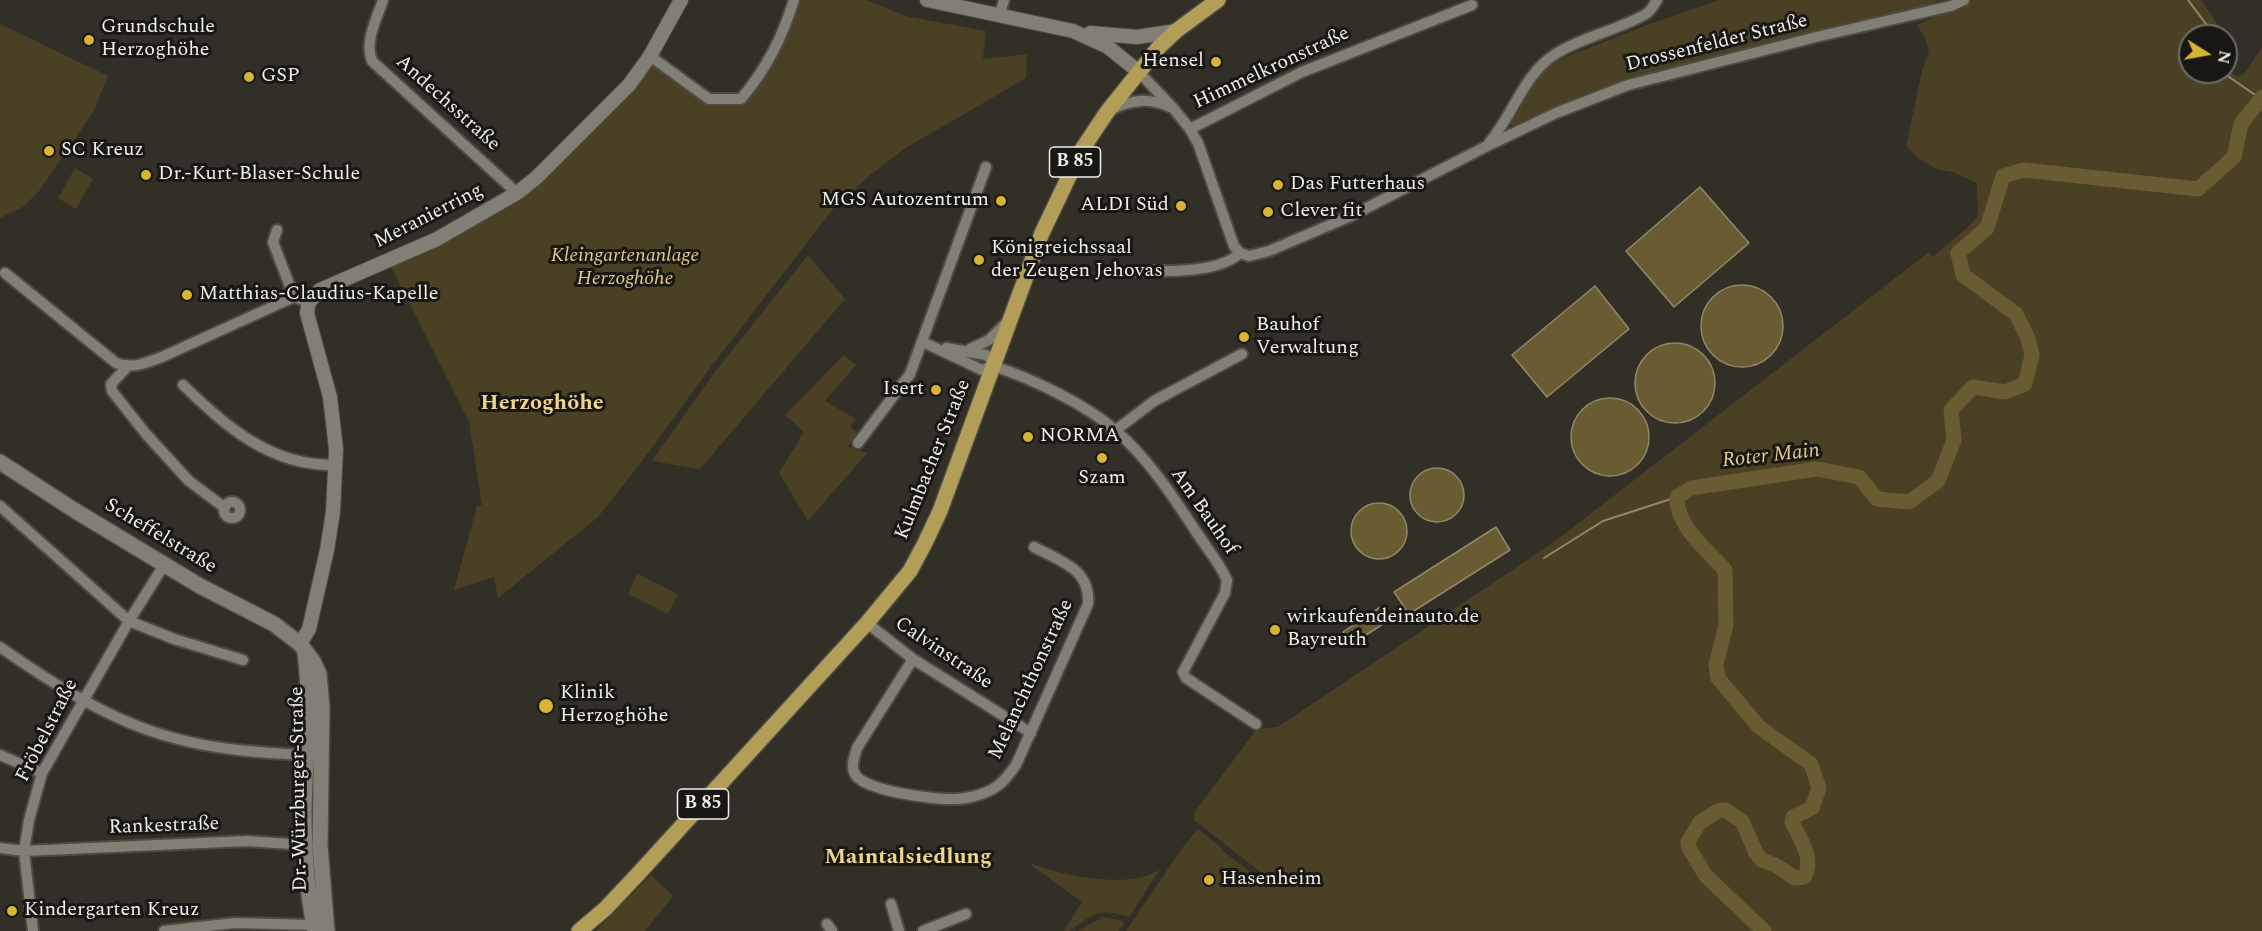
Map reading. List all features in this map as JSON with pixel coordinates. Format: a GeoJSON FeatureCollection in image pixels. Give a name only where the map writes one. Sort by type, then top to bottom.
{"type":"FeatureCollection","features":[{"type":"Feature","properties":{"kind":"main road","name":"B 85"},"geometry":{"type":"LineString","coordinates":[[1176,32],[1218,0]]}},
{"type":"Feature","properties":{"kind":"main road","name":"Kulmbacher Straße"},"geometry":{"type":"LineString","coordinates":[[579,931],[619,895],[867,623],[910,571],[940,510],[1060,193],[1081,151],[1107,112],[1159,47],[1176,32]]}},
{"type":"Feature","properties":{"kind":"main road","name":"Scheffelstraße"},"geometry":{"type":"LineString","coordinates":[[0,462],[164,565],[274,624],[302,647]]}},
{"type":"Feature","properties":{"kind":"main road","name":"Dr.-Würzburger-Straße"},"geometry":{"type":"LineString","coordinates":[[302,647],[307,682],[305,845],[307,883],[319,929]]}},
{"type":"Feature","properties":{"kind":"main road","name":"Dr.-Würzburger-Straße"},"geometry":{"type":"LineString","coordinates":[[302,647],[319,674],[321,708],[319,929]]}},
{"type":"Feature","properties":{"kind":"street","name":"Andechsstraße"},"geometry":{"type":"LineString","coordinates":[[383,0],[370,40],[372,61],[517,193]]}},
{"type":"Feature","properties":{"kind":"street","name":"Meranierring"},"geometry":{"type":"LineString","coordinates":[[309,302],[320,290],[438,239],[517,193],[536,178],[629,85],[650,56],[681,0]]}},
{"type":"Feature","properties":{"kind":"street"},"geometry":{"type":"LineString","coordinates":[[650,56],[709,99],[741,99],[761,75],[784,30],[794,0]]}},
{"type":"Feature","properties":{"kind":"street","name":"Himmelkronstraße"},"geometry":{"type":"LineString","coordinates":[[927,0],[1073,31],[1108,47],[1139,72],[1173,108],[1198,143],[1234,246],[1240,253]]}},
{"type":"Feature","properties":{"kind":"street"},"geometry":{"type":"LineString","coordinates":[[1000,14],[1004,0]]}},
{"type":"Feature","properties":{"kind":"street","name":"Drossenfelder Straße"},"geometry":{"type":"LineString","coordinates":[[1487,146],[1501,128],[1529,79],[1541,65],[1573,44],[1647,13],[1657,0]]}},
{"type":"Feature","properties":{"kind":"street","name":"Drossenfelder Straße"},"geometry":{"type":"LineString","coordinates":[[1135,272],[1177,271],[1207,267],[1234,259],[1240,253],[1249,256],[1258,255],[1351,216],[1556,113],[1628,85],[1951,6],[1964,0]]}},
{"type":"Feature","properties":{"kind":"street","name":"Himmelkronstraße"},"geometry":{"type":"LineString","coordinates":[[1190,129],[1302,72],[1472,5]]}},
{"type":"Feature","properties":{"kind":"street"},"geometry":{"type":"LineString","coordinates":[[1073,31],[1137,37],[1176,32]]}},
{"type":"Feature","properties":{"kind":"street"},"geometry":{"type":"LineString","coordinates":[[1107,112],[1144,100],[1157,101],[1173,108]]}},
{"type":"Feature","properties":{"kind":"street"},"geometry":{"type":"LineString","coordinates":[[858,443],[904,384],[922,342],[986,167]]}},
{"type":"Feature","properties":{"kind":"street"},"geometry":{"type":"LineString","coordinates":[[277,230],[273,242],[294,297]]}},
{"type":"Feature","properties":{"kind":"street"},"geometry":{"type":"LineString","coordinates":[[5,273],[116,363],[127,367],[141,365],[162,357],[294,297],[309,302]]}},
{"type":"Feature","properties":{"kind":"street","name":"Dr.-Würzburger-Straße"},"geometry":{"type":"LineString","coordinates":[[302,647],[309,629],[327,550],[333,512],[335,465],[334,423],[330,397],[307,313],[309,302]]}},
{"type":"Feature","properties":{"kind":"street"},"geometry":{"type":"LineString","coordinates":[[965,350],[983,344],[1010,320]]}},
{"type":"Feature","properties":{"kind":"street"},"geometry":{"type":"LineString","coordinates":[[922,342],[937,347],[982,370],[993,366],[988,356],[965,350],[937,347]]}},
{"type":"Feature","properties":{"kind":"street"},"geometry":{"type":"LineString","coordinates":[[1116,430],[1154,401],[1242,354]]}},
{"type":"Feature","properties":{"kind":"street","name":"Am Bauhof"},"geometry":{"type":"LineString","coordinates":[[993,366],[1011,372],[1063,397],[1116,430],[1148,465],[1175,501],[1227,579],[1225,593],[1183,672],[1186,678],[1256,724]]}},
{"type":"Feature","properties":{"kind":"street"},"geometry":{"type":"LineString","coordinates":[[127,367],[111,384],[112,391],[146,434],[189,481],[225,508]]}},
{"type":"Feature","properties":{"kind":"street"},"geometry":{"type":"LineString","coordinates":[[183,385],[233,431],[256,445],[292,459],[335,465]]}},
{"type":"Feature","properties":{"kind":"street"},"geometry":{"type":"LineString","coordinates":[[0,506],[129,621],[174,639],[243,660]]}},
{"type":"Feature","properties":{"kind":"street","name":"Melanchthonstraße"},"geometry":{"type":"LineString","coordinates":[[914,659],[857,748],[853,760],[855,776],[861,782],[880,789],[956,800],[984,793],[1001,784],[1016,765],[1086,611],[1089,598],[1087,586],[1080,574],[1034,547]]}},
{"type":"Feature","properties":{"kind":"street","name":"Fröbelstraße"},"geometry":{"type":"LineString","coordinates":[[33,931],[24,851],[30,815],[42,773],[83,699],[164,565]]}},
{"type":"Feature","properties":{"kind":"street","name":"Calvinstraße"},"geometry":{"type":"LineString","coordinates":[[867,623],[914,659],[1031,733]]}},
{"type":"Feature","properties":{"kind":"street"},"geometry":{"type":"LineString","coordinates":[[0,647],[83,699],[131,723],[174,738],[236,750],[306,755]]}},
{"type":"Feature","properties":{"kind":"street"},"geometry":{"type":"LineString","coordinates":[[0,755],[42,773]]}},
{"type":"Feature","properties":{"kind":"street","name":"Rankestraße"},"geometry":{"type":"LineString","coordinates":[[0,848],[24,851],[247,841],[305,845]]}},
{"type":"Feature","properties":{"kind":"street"},"geometry":{"type":"LineString","coordinates":[[891,904],[899,931]]}},
{"type":"Feature","properties":{"kind":"street"},"geometry":{"type":"LineString","coordinates":[[923,931],[966,914]]}},
{"type":"Feature","properties":{"kind":"street"},"geometry":{"type":"LineString","coordinates":[[164,931],[235,923],[319,929]]}},
{"type":"Feature","properties":{"kind":"green space","name":"Kleingartenanlage Herzoghöhe"},"geometry":{"type":"Polygon","coordinates":[[[794,0],[867,0],[905,16],[986,31],[983,59],[1027,54],[1026,78],[904,149],[869,176],[833,209],[598,517],[498,598],[494,577],[454,590],[477,506],[482,505],[469,422],[388,261],[517,193],[650,56],[709,99],[741,98],[761,75],[794,0]]]}},
{"type":"Feature","properties":{"kind":"green space"},"geometry":{"type":"Polygon","coordinates":[[[1720,0],[1941,0],[1906,12],[1695,61],[1595,90],[1515,129],[1511,124],[1540,74],[1561,59],[1644,26],[1720,0]]]}},
{"type":"Feature","properties":{"kind":"green space"},"geometry":{"type":"Polygon","coordinates":[[[1974,0],[2201,0],[2218,24],[2178,24],[2178,84],[2238,84],[2238,77],[2245,73],[2262,47],[2262,931],[1126,931],[1183,847],[1198,829],[1266,884],[1263,874],[1194,820],[1194,813],[1257,729],[1278,727],[1554,542],[1929,252],[1932,257],[1978,216],[1977,183],[1953,172],[1936,169],[1917,157],[1906,146],[1922,71],[1929,52],[1926,40],[1917,25],[1974,0]]]}},
{"type":"Feature","properties":{"kind":"green space"},"geometry":{"type":"Polygon","coordinates":[[[0,24],[108,76],[93,112],[39,191],[23,207],[0,218],[0,24]]]}},
{"type":"Feature","properties":{"kind":"green space"},"geometry":{"type":"Polygon","coordinates":[[[75,168],[93,179],[76,209],[58,198],[75,168]]]}},
{"type":"Feature","properties":{"kind":"green space"},"geometry":{"type":"Polygon","coordinates":[[[808,255],[845,299],[700,469],[652,461],[715,372],[808,255]]]}},
{"type":"Feature","properties":{"kind":"green space"},"geometry":{"type":"Polygon","coordinates":[[[844,355],[856,365],[825,401],[856,419],[850,426],[858,434],[848,447],[867,453],[808,521],[779,473],[804,432],[785,415],[844,355]]]}},
{"type":"Feature","properties":{"kind":"green space"},"geometry":{"type":"Polygon","coordinates":[[[637,574],[678,594],[668,614],[628,594],[637,574]]]}},
{"type":"Feature","properties":{"kind":"green space"},"geometry":{"type":"Polygon","coordinates":[[[1027,862],[1075,876],[1114,880],[1148,876],[1160,869],[1129,917],[1110,913],[1097,914],[1069,931],[1064,931],[1082,902],[1027,862]]]}},
{"type":"Feature","properties":{"kind":"green space"},"geometry":{"type":"Polygon","coordinates":[[[651,875],[673,896],[645,931],[596,931],[651,875]]]}},
{"type":"Feature","properties":{"kind":"green space"},"geometry":{"type":"Polygon","coordinates":[[[1103,917],[1123,921],[1124,924],[1118,931],[1078,931],[1103,917]]]}},
{"type":"Feature","properties":{"kind":"shaded area"},"geometry":{"type":"Polygon","coordinates":[[[1700,187],[1749,243],[1674,307],[1626,251],[1700,187]]]}},
{"type":"Feature","properties":{"kind":"shaded area"},"geometry":{"type":"Polygon","coordinates":[[[1742,285],[1758,288],[1771,297],[1780,310],[1783,326],[1780,342],[1771,355],[1758,364],[1742,367],[1726,364],[1713,355],[1704,342],[1701,326],[1704,310],[1713,297],[1726,288],[1742,285]]]}},
{"type":"Feature","properties":{"kind":"shaded area"},"geometry":{"type":"Polygon","coordinates":[[[1595,286],[1629,329],[1547,397],[1512,355],[1595,286]]]}},
{"type":"Feature","properties":{"kind":"shaded area"},"geometry":{"type":"Polygon","coordinates":[[[1675,343],[1690,346],[1703,355],[1712,368],[1715,383],[1712,398],[1703,411],[1690,420],[1675,423],[1660,420],[1647,411],[1638,398],[1635,383],[1638,368],[1647,355],[1660,346],[1675,343]]]}},
{"type":"Feature","properties":{"kind":"shaded area"},"geometry":{"type":"Polygon","coordinates":[[[1602,398],[1618,398],[1632,404],[1643,415],[1649,429],[1649,445],[1643,459],[1632,470],[1618,476],[1602,476],[1588,470],[1577,459],[1571,445],[1571,429],[1577,415],[1588,404],[1602,398]]]}},
{"type":"Feature","properties":{"kind":"shaded area"},"geometry":{"type":"Polygon","coordinates":[[[1437,468],[1447,470],[1456,476],[1462,485],[1464,495],[1462,505],[1456,514],[1447,520],[1437,522],[1427,520],[1418,514],[1412,505],[1410,495],[1412,485],[1418,476],[1427,470],[1437,468]]]}},
{"type":"Feature","properties":{"kind":"shaded area"},"geometry":{"type":"Polygon","coordinates":[[[1379,503],[1394,508],[1402,516],[1407,531],[1402,546],[1394,554],[1379,559],[1364,554],[1356,546],[1351,531],[1356,516],[1364,508],[1379,503]]]}},
{"type":"Feature","properties":{"kind":"shaded area"},"geometry":{"type":"Polygon","coordinates":[[[1496,527],[1510,550],[1409,614],[1394,592],[1496,527]]]}},
{"type":"Feature","properties":{"kind":"shaded area"},"geometry":{"type":"Polygon","coordinates":[[[1380,607],[1389,620],[1351,645],[1343,632],[1380,607]]]}},
{"type":"Feature","properties":{"kind":"waterway"},"geometry":{"type":"LineString","coordinates":[[2188,0],[2206,24]]}},
{"type":"Feature","properties":{"kind":"waterway"},"geometry":{"type":"LineString","coordinates":[[2238,83],[2261,99]]}},
{"type":"Feature","properties":{"kind":"waterway","name":"Roter Main"},"geometry":{"type":"LineString","coordinates":[[1764,931],[1706,876],[1689,848],[1688,842],[1700,822],[1720,810],[1725,810],[1742,821],[1756,853],[1762,860],[1775,865],[1795,878],[1804,877],[1807,870],[1807,856],[1792,822],[1793,817],[1812,808],[1819,788],[1811,764],[1759,727],[1718,678],[1716,665],[1726,625],[1725,570],[1701,545],[1681,518],[1677,497],[1691,488],[1817,469],[1859,477],[1877,499],[1909,502],[1938,481],[1954,440],[1951,410],[1973,387],[2005,392],[2025,384],[2032,355],[2028,338],[2016,314],[1963,275],[1958,253],[1987,228],[2003,176],[2024,170],[2198,189],[2234,157],[2241,124],[2262,97]]}},
{"type":"Feature","properties":{"kind":"waterway"},"geometry":{"type":"LineString","coordinates":[[1544,558],[1603,521],[1677,497]]}},
{"type":"Feature","properties":{"kind":"place","name":"Grundschule Herzoghöhe"},"geometry":{"type":"Point","coordinates":[89,40]}},
{"type":"Feature","properties":{"kind":"place","name":"Hensel"},"geometry":{"type":"Point","coordinates":[1216,62]}},
{"type":"Feature","properties":{"kind":"place","name":"GSP"},"geometry":{"type":"Point","coordinates":[249,77]}},
{"type":"Feature","properties":{"kind":"place","name":"SC Kreuz"},"geometry":{"type":"Point","coordinates":[49,151]}},
{"type":"Feature","properties":{"kind":"place","name":"Dr.-Kurt-Blaser-Schule"},"geometry":{"type":"Point","coordinates":[146,175]}},
{"type":"Feature","properties":{"kind":"place","name":"Das Futterhaus"},"geometry":{"type":"Point","coordinates":[1278,185]}},
{"type":"Feature","properties":{"kind":"place","name":"MGS Autozentrum"},"geometry":{"type":"Point","coordinates":[1001,201]}},
{"type":"Feature","properties":{"kind":"place","name":"ALDI Süd"},"geometry":{"type":"Point","coordinates":[1181,206]}},
{"type":"Feature","properties":{"kind":"place","name":"Clever fit"},"geometry":{"type":"Point","coordinates":[1268,212]}},
{"type":"Feature","properties":{"kind":"place","name":"Königreichssaal der Zeugen Jehovas"},"geometry":{"type":"Point","coordinates":[979,260]}},
{"type":"Feature","properties":{"kind":"place","name":"Matthias-Claudius-Kapelle"},"geometry":{"type":"Point","coordinates":[187,295]}},
{"type":"Feature","properties":{"kind":"place","name":"Bauhof Verwaltung"},"geometry":{"type":"Point","coordinates":[1244,337]}},
{"type":"Feature","properties":{"kind":"place","name":"Isert"},"geometry":{"type":"Point","coordinates":[936,390]}},
{"type":"Feature","properties":{"kind":"place","name":"NORMA"},"geometry":{"type":"Point","coordinates":[1028,437]}},
{"type":"Feature","properties":{"kind":"place","name":"Szam"},"geometry":{"type":"Point","coordinates":[1102,458]}},
{"type":"Feature","properties":{"kind":"place","name":"wirkaufendeinauto.de Bayreuth"},"geometry":{"type":"Point","coordinates":[1275,630]}},
{"type":"Feature","properties":{"kind":"place","name":"Klinik Herzoghöhe"},"geometry":{"type":"Point","coordinates":[546,706]}},
{"type":"Feature","properties":{"kind":"place","name":"Hasenheim"},"geometry":{"type":"Point","coordinates":[1209,880]}},
{"type":"Feature","properties":{"kind":"place","name":"Kindergarten Kreuz"},"geometry":{"type":"Point","coordinates":[12,911]}},
{"type":"Feature","properties":{"kind":"district","name":"Herzoghöhe"},"geometry":{"type":"Point","coordinates":[542,405]}},
{"type":"Feature","properties":{"kind":"district","name":"Maintalsiedlung"},"geometry":{"type":"Point","coordinates":[908,859]}}]}
